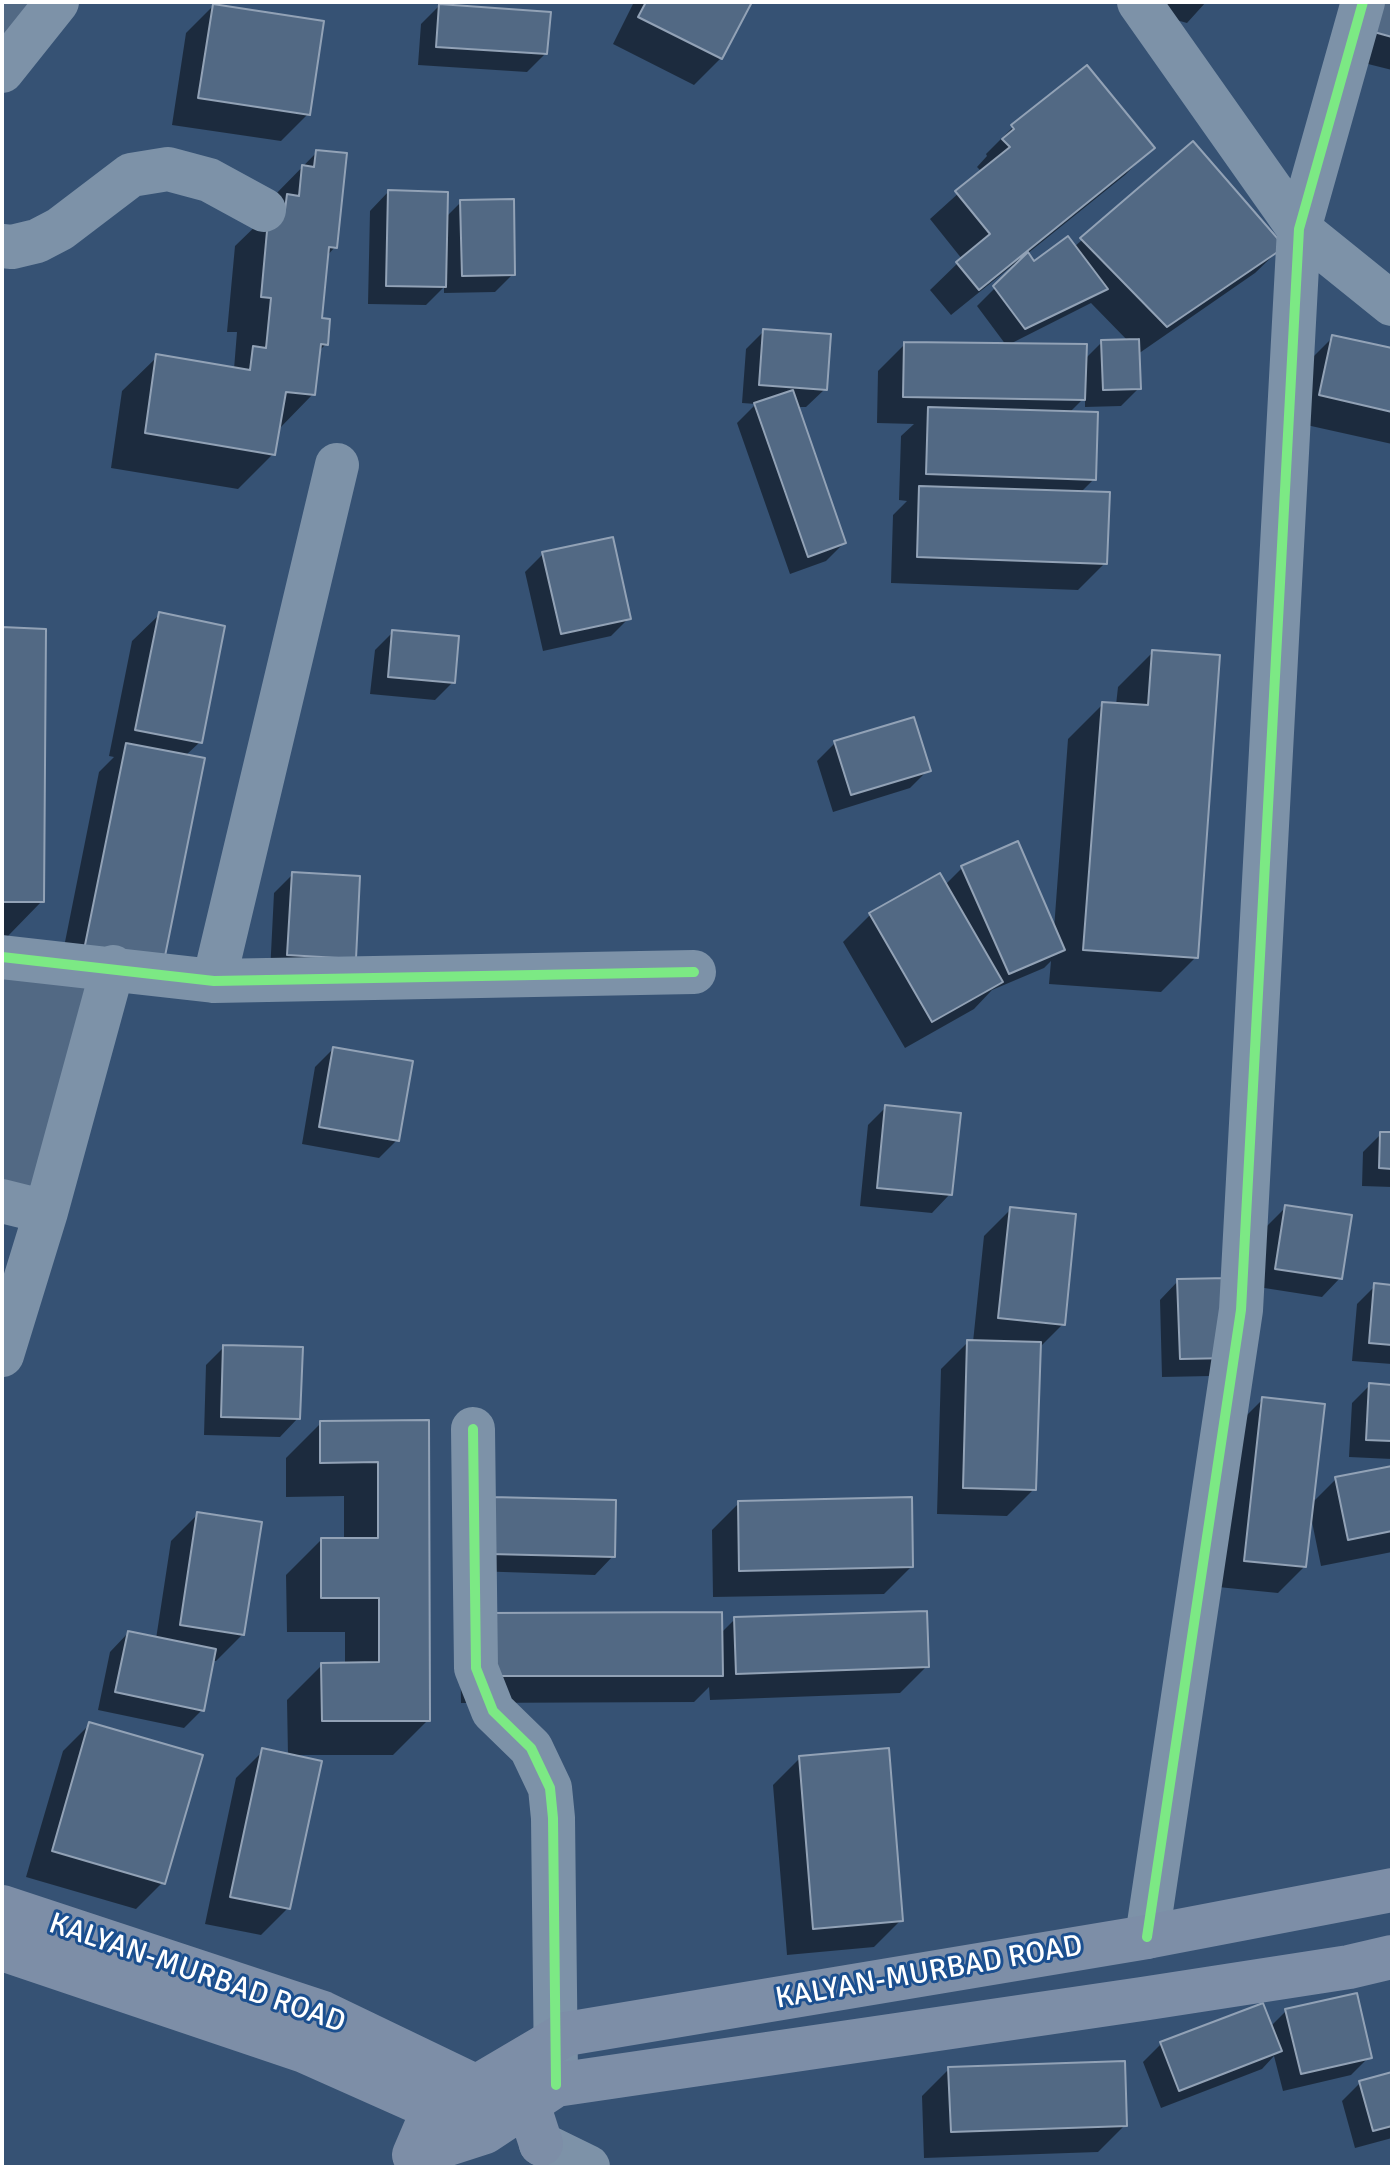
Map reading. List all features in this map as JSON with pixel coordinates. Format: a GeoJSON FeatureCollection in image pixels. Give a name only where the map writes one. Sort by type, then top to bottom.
{"type":"FeatureCollection","features":[{"type":"Feature","properties":{"kind":"main road","name":"KALYAN-MURBAD ROAD"},"geometry":{"type":"LineString","coordinates":[[407,2161],[432,2113],[566,2034],[1147,1937],[1392,1890]]}},
{"type":"Feature","properties":{"kind":"main road","name":"KALYAN-MURBAD ROAD"},"geometry":{"type":"LineString","coordinates":[[2,1907],[64,1948],[189,1990],[323,2013],[477,2087],[541,2111]]}},
{"type":"Feature","properties":{"kind":"main road","name":"KALYAN-MURBAD ROAD"},"geometry":{"type":"LineString","coordinates":[[2,1949],[64,1948]]}},
{"type":"Feature","properties":{"kind":"main road","name":"KALYAN-MURBAD ROAD"},"geometry":{"type":"LineString","coordinates":[[407,2161],[541,2111],[1156,1997],[1349,1967],[1392,1957]]}},
{"type":"Feature","properties":{"kind":"main road","name":"KALYAN-MURBAD ROAD"},"geometry":{"type":"LineString","coordinates":[[189,1990],[304,2051],[485,2132]]}},
{"type":"Feature","properties":{"kind":"street"},"geometry":{"type":"LineString","coordinates":[[2,71],[57,2]]}},
{"type":"Feature","properties":{"kind":"street"},"geometry":{"type":"LineString","coordinates":[[1139,2],[1299,229],[1392,304]]}},
{"type":"Feature","properties":{"kind":"street"},"geometry":{"type":"LineString","coordinates":[[1147,1937],[1241,1310],[1299,229],[1363,2]]}},
{"type":"Feature","properties":{"kind":"street"},"geometry":{"type":"LineString","coordinates":[[2,246],[12,247],[37,241],[60,229],[131,175],[168,169],[209,180],[264,210]]}},
{"type":"Feature","properties":{"kind":"street"},"geometry":{"type":"LineString","coordinates":[[214,981],[337,465]]}},
{"type":"Feature","properties":{"kind":"street"},"geometry":{"type":"LineString","coordinates":[[2,957],[113,967],[214,981],[694,972]]}},
{"type":"Feature","properties":{"kind":"street"},"geometry":{"type":"LineString","coordinates":[[2,1355],[46,1212],[113,967]]}},
{"type":"Feature","properties":{"kind":"street"},"geometry":{"type":"LineString","coordinates":[[2,1201],[46,1212]]}},
{"type":"Feature","properties":{"kind":"street"},"geometry":{"type":"LineString","coordinates":[[473,1429],[476,1668],[493,1711],[531,1748],[550,1788],[553,1818],[555,2040],[541,2111],[588,2167]]}},
{"type":"Feature","properties":{"kind":"building"},"geometry":{"type":"Polygon","coordinates":[[[2,2],[46,2],[2,51],[2,2]]]}},
{"type":"Feature","properties":{"kind":"building"},"geometry":{"type":"Polygon","coordinates":[[[646,2],[752,2],[722,59],[638,17],[646,2]]]}},
{"type":"Feature","properties":{"kind":"building"},"geometry":{"type":"Polygon","coordinates":[[[1382,2],[1392,2],[1392,37],[1374,32],[1382,2]]]}},
{"type":"Feature","properties":{"kind":"building"},"geometry":{"type":"Polygon","coordinates":[[[213,4],[324,21],[310,115],[198,98],[213,4]]]}},
{"type":"Feature","properties":{"kind":"building"},"geometry":{"type":"Polygon","coordinates":[[[439,4],[551,12],[547,54],[436,47],[439,4]]]}},
{"type":"Feature","properties":{"kind":"building"},"geometry":{"type":"Polygon","coordinates":[[[1087,65],[1155,148],[979,290],[956,262],[990,234],[955,191],[1010,147],[1002,139],[1014,129],[1011,125],[1087,65]]]}},
{"type":"Feature","properties":{"kind":"building"},"geometry":{"type":"Polygon","coordinates":[[[1193,141],[1285,247],[1167,327],[1080,238],[1193,141]]]}},
{"type":"Feature","properties":{"kind":"building"},"geometry":{"type":"Polygon","coordinates":[[[316,150],[347,153],[337,248],[329,247],[322,318],[330,319],[328,345],[321,344],[315,395],[286,392],[275,455],[145,433],[156,354],[250,370],[253,346],[266,348],[271,298],[261,297],[269,209],[285,210],[287,194],[299,196],[302,165],[314,167],[316,150]]]}},
{"type":"Feature","properties":{"kind":"building"},"geometry":{"type":"Polygon","coordinates":[[[388,190],[448,192],[446,287],[386,286],[388,190]]]}},
{"type":"Feature","properties":{"kind":"building"},"geometry":{"type":"Polygon","coordinates":[[[514,199],[515,275],[462,276],[460,200],[514,199]]]}},
{"type":"Feature","properties":{"kind":"building"},"geometry":{"type":"Polygon","coordinates":[[[1068,236],[1108,289],[1025,329],[993,286],[1028,252],[1034,261],[1068,236]]]}},
{"type":"Feature","properties":{"kind":"building"},"geometry":{"type":"Polygon","coordinates":[[[763,329],[831,334],[827,390],[759,385],[763,329]]]}},
{"type":"Feature","properties":{"kind":"building"},"geometry":{"type":"Polygon","coordinates":[[[1332,335],[1392,348],[1392,412],[1319,395],[1332,335]]]}},
{"type":"Feature","properties":{"kind":"building"},"geometry":{"type":"Polygon","coordinates":[[[1139,339],[1141,389],[1103,390],[1101,340],[1139,339]]]}},
{"type":"Feature","properties":{"kind":"building"},"geometry":{"type":"Polygon","coordinates":[[[904,342],[1087,344],[1085,400],[903,397],[904,342]]]}},
{"type":"Feature","properties":{"kind":"building"},"geometry":{"type":"Polygon","coordinates":[[[793,390],[846,543],[808,557],[754,403],[793,390]]]}},
{"type":"Feature","properties":{"kind":"building"},"geometry":{"type":"Polygon","coordinates":[[[928,407],[1098,412],[1096,480],[926,474],[928,407]]]}},
{"type":"Feature","properties":{"kind":"building"},"geometry":{"type":"Polygon","coordinates":[[[919,486],[1110,492],[1107,564],[917,557],[919,486]]]}},
{"type":"Feature","properties":{"kind":"building"},"geometry":{"type":"Polygon","coordinates":[[[613,537],[631,619],[561,634],[542,552],[613,537]]]}},
{"type":"Feature","properties":{"kind":"building"},"geometry":{"type":"Polygon","coordinates":[[[159,612],[225,626],[202,743],[135,730],[159,612]]]}},
{"type":"Feature","properties":{"kind":"building"},"geometry":{"type":"Polygon","coordinates":[[[2,627],[46,629],[44,902],[2,902],[2,627]]]}},
{"type":"Feature","properties":{"kind":"building"},"geometry":{"type":"Polygon","coordinates":[[[392,630],[459,636],[455,683],[388,677],[392,630]]]}},
{"type":"Feature","properties":{"kind":"building"},"geometry":{"type":"Polygon","coordinates":[[[1152,650],[1220,655],[1198,958],[1083,950],[1102,702],[1148,705],[1152,650]]]}},
{"type":"Feature","properties":{"kind":"building"},"geometry":{"type":"Polygon","coordinates":[[[914,717],[931,771],[851,795],[834,741],[914,717]]]}},
{"type":"Feature","properties":{"kind":"building"},"geometry":{"type":"Polygon","coordinates":[[[126,743],[205,758],[163,966],[84,950],[126,743]]]}},
{"type":"Feature","properties":{"kind":"building"},"geometry":{"type":"Polygon","coordinates":[[[1018,841],[1065,950],[1009,974],[961,866],[1018,841]]]}},
{"type":"Feature","properties":{"kind":"building"},"geometry":{"type":"Polygon","coordinates":[[[292,872],[360,876],[356,959],[287,955],[292,872]]]}},
{"type":"Feature","properties":{"kind":"building"},"geometry":{"type":"Polygon","coordinates":[[[940,873],[1003,982],[932,1022],[869,913],[940,873]]]}},
{"type":"Feature","properties":{"kind":"building"},"geometry":{"type":"Polygon","coordinates":[[[2,967],[88,986],[40,1197],[2,1188],[2,967]]]}},
{"type":"Feature","properties":{"kind":"building"},"geometry":{"type":"Polygon","coordinates":[[[333,1047],[413,1061],[399,1141],[319,1127],[333,1047]]]}},
{"type":"Feature","properties":{"kind":"building"},"geometry":{"type":"Polygon","coordinates":[[[885,1105],[961,1113],[952,1195],[877,1188],[885,1105]]]}},
{"type":"Feature","properties":{"kind":"building"},"geometry":{"type":"Polygon","coordinates":[[[1380,1132],[1392,1132],[1392,1169],[1379,1168],[1380,1132]]]}},
{"type":"Feature","properties":{"kind":"building"},"geometry":{"type":"Polygon","coordinates":[[[1285,1205],[1352,1215],[1342,1279],[1275,1269],[1285,1205]]]}},
{"type":"Feature","properties":{"kind":"building"},"geometry":{"type":"Polygon","coordinates":[[[1010,1207],[1076,1214],[1065,1325],[998,1318],[1010,1207]]]}},
{"type":"Feature","properties":{"kind":"building"},"geometry":{"type":"Polygon","coordinates":[[[1228,1278],[1231,1358],[1180,1359],[1177,1279],[1228,1278]]]}},
{"type":"Feature","properties":{"kind":"building"},"geometry":{"type":"Polygon","coordinates":[[[1374,1283],[1392,1285],[1392,1345],[1369,1343],[1374,1283]]]}},
{"type":"Feature","properties":{"kind":"building"},"geometry":{"type":"Polygon","coordinates":[[[967,1340],[1041,1342],[1036,1490],[963,1488],[967,1340]]]}},
{"type":"Feature","properties":{"kind":"building"},"geometry":{"type":"Polygon","coordinates":[[[223,1345],[303,1347],[300,1419],[221,1417],[223,1345]]]}},
{"type":"Feature","properties":{"kind":"building"},"geometry":{"type":"Polygon","coordinates":[[[1369,1383],[1392,1385],[1392,1441],[1366,1440],[1369,1383]]]}},
{"type":"Feature","properties":{"kind":"building"},"geometry":{"type":"Polygon","coordinates":[[[1262,1397],[1325,1404],[1306,1567],[1244,1561],[1262,1397]]]}},
{"type":"Feature","properties":{"kind":"building"},"geometry":{"type":"Polygon","coordinates":[[[429,1420],[430,1721],[322,1721],[321,1663],[379,1662],[379,1598],[321,1598],[321,1538],[378,1538],[378,1462],[320,1463],[320,1421],[429,1420]]]}},
{"type":"Feature","properties":{"kind":"building"},"geometry":{"type":"Polygon","coordinates":[[[1392,1466],[1392,1531],[1348,1540],[1335,1477],[1392,1466]]]}},
{"type":"Feature","properties":{"kind":"building"},"geometry":{"type":"Polygon","coordinates":[[[492,1497],[616,1500],[615,1557],[490,1554],[492,1497]]]}},
{"type":"Feature","properties":{"kind":"building"},"geometry":{"type":"Polygon","coordinates":[[[912,1497],[913,1567],[739,1571],[738,1501],[912,1497]]]}},
{"type":"Feature","properties":{"kind":"building"},"geometry":{"type":"Polygon","coordinates":[[[197,1512],[262,1522],[244,1635],[180,1625],[197,1512]]]}},
{"type":"Feature","properties":{"kind":"building"},"geometry":{"type":"Polygon","coordinates":[[[927,1611],[929,1667],[736,1674],[734,1617],[927,1611]]]}},
{"type":"Feature","properties":{"kind":"building"},"geometry":{"type":"Polygon","coordinates":[[[722,1612],[723,1676],[487,1676],[487,1613],[722,1612]]]}},
{"type":"Feature","properties":{"kind":"building"},"geometry":{"type":"Polygon","coordinates":[[[128,1631],[216,1649],[204,1711],[115,1692],[128,1631]]]}},
{"type":"Feature","properties":{"kind":"building"},"geometry":{"type":"Polygon","coordinates":[[[89,1722],[203,1755],[165,1884],[52,1851],[89,1722]]]}},
{"type":"Feature","properties":{"kind":"building"},"geometry":{"type":"Polygon","coordinates":[[[262,1748],[322,1761],[290,1909],[230,1897],[262,1748]]]}},
{"type":"Feature","properties":{"kind":"building"},"geometry":{"type":"Polygon","coordinates":[[[889,1748],[903,1921],[813,1929],[799,1756],[889,1748]]]}},
{"type":"Feature","properties":{"kind":"building"},"geometry":{"type":"Polygon","coordinates":[[[1357,1993],[1372,2058],[1301,2074],[1285,2009],[1357,1993]]]}},
{"type":"Feature","properties":{"kind":"building"},"geometry":{"type":"Polygon","coordinates":[[[1263,2003],[1282,2051],[1179,2091],[1160,2042],[1263,2003]]]}},
{"type":"Feature","properties":{"kind":"building"},"geometry":{"type":"Polygon","coordinates":[[[1125,2061],[1127,2126],[951,2132],[948,2067],[1125,2061]]]}},
{"type":"Feature","properties":{"kind":"building"},"geometry":{"type":"Polygon","coordinates":[[[1392,2072],[1392,2126],[1373,2131],[1359,2081],[1392,2072]]]}},
{"type":"Feature","properties":{"kind":"cycle path"},"geometry":{"type":"LineString","coordinates":[[1147,1937],[1241,1310],[1299,229],[1363,2]]}},
{"type":"Feature","properties":{"kind":"cycle path"},"geometry":{"type":"LineString","coordinates":[[2,957],[214,981],[694,972]]}},
{"type":"Feature","properties":{"kind":"cycle path"},"geometry":{"type":"LineString","coordinates":[[473,1429],[476,1668],[493,1711],[531,1748],[550,1788],[556,2085]]}}]}
